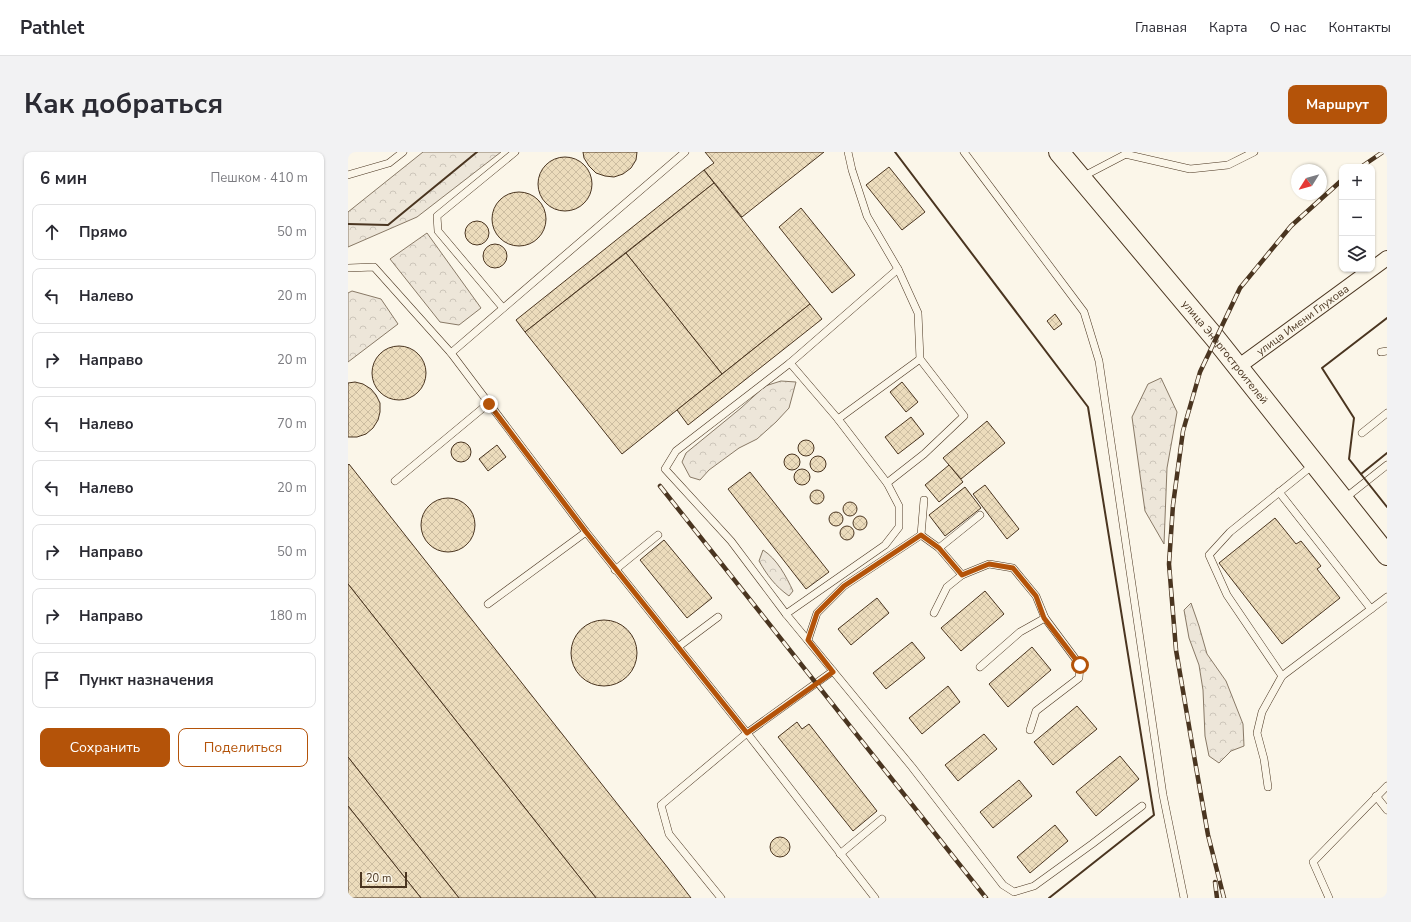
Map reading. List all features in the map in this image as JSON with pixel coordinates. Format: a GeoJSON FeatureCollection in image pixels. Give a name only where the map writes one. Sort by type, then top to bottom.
{"type":"FeatureCollection","features":[{"type":"Feature","properties":{"kind":"main road","name":"улица Энергостроителей"},"geometry":{"type":"LineString","coordinates":[[1059,152],[1215,338],[1387,555]]}},
{"type":"Feature","properties":{"kind":"street","name":"улица Имени Глухова"},"geometry":{"type":"LineString","coordinates":[[1238,367],[1387,258]]}},
{"type":"Feature","properties":{"kind":"lane"},"geometry":{"type":"LineString","coordinates":[[348,175],[388,163],[403,152]]}},
{"type":"Feature","properties":{"kind":"lane"},"geometry":{"type":"LineString","coordinates":[[503,308],[438,231],[437,216],[516,152]]}},
{"type":"Feature","properties":{"kind":"lane"},"geometry":{"type":"LineString","coordinates":[[451,353],[685,152]]}},
{"type":"Feature","properties":{"kind":"lane"},"geometry":{"type":"LineString","coordinates":[[848,152],[852,170],[867,216],[898,268],[918,313],[920,359],[964,416],[924,454],[886,483]]}},
{"type":"Feature","properties":{"kind":"lane"},"geometry":{"type":"LineString","coordinates":[[964,152],[1084,312],[1098,361],[1163,795],[1184,898]]}},
{"type":"Feature","properties":{"kind":"lane"},"geometry":{"type":"LineString","coordinates":[[1080,178],[1127,153],[1190,169],[1228,165],[1254,152]]}},
{"type":"Feature","properties":{"kind":"lane"},"geometry":{"type":"LineString","coordinates":[[348,268],[374,267],[451,353],[586,532],[747,733],[874,898]]}},
{"type":"Feature","properties":{"kind":"lane"},"geometry":{"type":"LineString","coordinates":[[898,268],[790,363],[676,451],[665,469],[731,541],[786,614],[912,767],[1003,885],[1014,892],[1034,886],[1142,806]]}},
{"type":"Feature","properties":{"kind":"lane"},"geometry":{"type":"LineString","coordinates":[[838,419],[920,359]]}},
{"type":"Feature","properties":{"kind":"lane"},"geometry":{"type":"LineString","coordinates":[[786,614],[885,544],[899,527],[899,506],[886,483],[838,419],[790,363]]}},
{"type":"Feature","properties":{"kind":"lane"},"geometry":{"type":"LineString","coordinates":[[395,481],[489,404]]}},
{"type":"Feature","properties":{"kind":"lane"},"geometry":{"type":"LineString","coordinates":[[1362,433],[1387,413]]}},
{"type":"Feature","properties":{"kind":"lane"},"geometry":{"type":"LineString","coordinates":[[1282,676],[1227,595],[1209,554],[1230,532],[1314,464]]}},
{"type":"Feature","properties":{"kind":"lane"},"geometry":{"type":"LineString","coordinates":[[1344,499],[1387,464]]}},
{"type":"Feature","properties":{"kind":"lane"},"geometry":{"type":"LineString","coordinates":[[1279,492],[1371,609]]}},
{"type":"Feature","properties":{"kind":"lane"},"geometry":{"type":"LineString","coordinates":[[921,535],[924,500]]}},
{"type":"Feature","properties":{"kind":"lane"},"geometry":{"type":"LineString","coordinates":[[939,548],[980,515]]}},
{"type":"Feature","properties":{"kind":"lane"},"geometry":{"type":"LineString","coordinates":[[488,604],[586,532]]}},
{"type":"Feature","properties":{"kind":"lane"},"geometry":{"type":"LineString","coordinates":[[616,570],[658,535]]}},
{"type":"Feature","properties":{"kind":"lane"},"geometry":{"type":"LineString","coordinates":[[808,640],[817,613],[844,586],[921,535]]}},
{"type":"Feature","properties":{"kind":"lane"},"geometry":{"type":"LineString","coordinates":[[921,535],[939,548],[962,575]]}},
{"type":"Feature","properties":{"kind":"lane"},"geometry":{"type":"LineString","coordinates":[[934,613],[947,586],[962,575],[989,564],[1013,568],[1036,596],[1044,618],[1080,665],[1079,678],[1036,712],[1030,730]]}},
{"type":"Feature","properties":{"kind":"lane"},"geometry":{"type":"LineString","coordinates":[[1268,787],[1264,759],[1257,733],[1262,712],[1282,676],[1387,597]]}},
{"type":"Feature","properties":{"kind":"lane"},"geometry":{"type":"LineString","coordinates":[[678,648],[718,617]]}},
{"type":"Feature","properties":{"kind":"lane"},"geometry":{"type":"LineString","coordinates":[[980,667],[1020,632],[1044,618]]}},
{"type":"Feature","properties":{"kind":"lane"},"geometry":{"type":"LineString","coordinates":[[721,898],[668,834],[661,805],[747,733],[833,672]]}},
{"type":"Feature","properties":{"kind":"lane"},"geometry":{"type":"LineString","coordinates":[[1329,898],[1313,862],[1387,786]]}},
{"type":"Feature","properties":{"kind":"lane"},"geometry":{"type":"LineString","coordinates":[[1376,796],[1387,810]]}},
{"type":"Feature","properties":{"kind":"lane"},"geometry":{"type":"LineString","coordinates":[[840,854],[882,819]]}},
{"type":"Feature","properties":{"kind":"green space"},"geometry":{"type":"Polygon","coordinates":[[[423,152],[501,152],[417,217],[348,247],[348,212],[423,152]]]}},
{"type":"Feature","properties":{"kind":"green space"},"geometry":{"type":"Polygon","coordinates":[[[427,233],[481,308],[459,325],[440,322],[390,259],[427,233]]]}},
{"type":"Feature","properties":{"kind":"green space"},"geometry":{"type":"Polygon","coordinates":[[[352,291],[381,299],[398,324],[348,362],[348,293],[352,291]]]}},
{"type":"Feature","properties":{"kind":"green space"},"geometry":{"type":"Polygon","coordinates":[[[1161,378],[1177,412],[1167,468],[1164,544],[1145,511],[1132,417],[1148,384],[1161,378]]]}},
{"type":"Feature","properties":{"kind":"green space"},"geometry":{"type":"Polygon","coordinates":[[[781,381],[796,382],[789,408],[776,422],[757,439],[739,448],[709,470],[700,480],[690,477],[682,462],[686,453],[741,408],[765,386],[781,381]]]}},
{"type":"Feature","properties":{"kind":"green space"},"geometry":{"type":"Polygon","coordinates":[[[763,550],[773,558],[784,574],[793,591],[789,596],[772,580],[759,561],[763,550]]]}},
{"type":"Feature","properties":{"kind":"green space"},"geometry":{"type":"Polygon","coordinates":[[[1191,603],[1207,654],[1226,681],[1243,724],[1244,746],[1231,751],[1219,763],[1209,756],[1205,736],[1203,690],[1199,665],[1189,638],[1184,610],[1191,603]]]}},
{"type":"Feature","properties":{"kind":"building"},"geometry":{"type":"Polygon","coordinates":[[[583,152],[637,152],[636,160],[631,168],[623,174],[614,177],[596,173],[584,158],[583,152]]]}},
{"type":"Feature","properties":{"kind":"building"},"geometry":{"type":"Polygon","coordinates":[[[705,152],[824,152],[742,217],[704,170],[714,163],[705,152]]]}},
{"type":"Feature","properties":{"kind":"building"},"geometry":{"type":"Polygon","coordinates":[[[560,157],[570,157],[580,161],[588,169],[592,179],[592,189],[588,199],[580,207],[570,211],[560,211],[550,207],[542,199],[538,189],[538,179],[542,169],[550,161],[560,157]]]}},
{"type":"Feature","properties":{"kind":"building"},"geometry":{"type":"Polygon","coordinates":[[[889,167],[925,212],[902,230],[866,185],[889,167]]]}},
{"type":"Feature","properties":{"kind":"building"},"geometry":{"type":"Polygon","coordinates":[[[704,170],[714,183],[525,332],[516,320],[704,170]]]}},
{"type":"Feature","properties":{"kind":"building"},"geometry":{"type":"Polygon","coordinates":[[[714,183],[810,304],[722,374],[626,253],[714,183]]]}},
{"type":"Feature","properties":{"kind":"building"},"geometry":{"type":"Polygon","coordinates":[[[514,192],[524,192],[534,196],[542,204],[546,214],[546,224],[542,234],[534,242],[524,246],[514,246],[504,242],[496,234],[492,224],[492,214],[496,204],[504,196],[514,192]]]}},
{"type":"Feature","properties":{"kind":"building"},"geometry":{"type":"Polygon","coordinates":[[[801,208],[855,275],[832,293],[779,227],[801,208]]]}},
{"type":"Feature","properties":{"kind":"building"},"geometry":{"type":"Polygon","coordinates":[[[477,221],[486,224],[489,233],[486,242],[477,245],[468,242],[465,233],[468,224],[477,221]]]}},
{"type":"Feature","properties":{"kind":"building"},"geometry":{"type":"Polygon","coordinates":[[[495,244],[504,247],[507,256],[504,265],[495,268],[486,265],[483,256],[486,247],[495,244]]]}},
{"type":"Feature","properties":{"kind":"building"},"geometry":{"type":"Polygon","coordinates":[[[626,253],[722,374],[622,454],[525,332],[626,253]]]}},
{"type":"Feature","properties":{"kind":"building"},"geometry":{"type":"Polygon","coordinates":[[[810,304],[822,319],[688,425],[677,410],[810,304]]]}},
{"type":"Feature","properties":{"kind":"building"},"geometry":{"type":"Polygon","coordinates":[[[1055,314],[1062,324],[1054,330],[1047,321],[1055,314]]]}},
{"type":"Feature","properties":{"kind":"building"},"geometry":{"type":"Polygon","coordinates":[[[394,346],[404,346],[414,350],[422,358],[426,368],[426,378],[422,388],[414,396],[404,400],[394,400],[384,396],[376,388],[372,378],[372,368],[376,358],[384,350],[394,346]]]}},
{"type":"Feature","properties":{"kind":"building"},"geometry":{"type":"Polygon","coordinates":[[[355,382],[363,384],[371,389],[376,395],[380,403],[380,412],[378,420],[373,428],[366,434],[357,437],[348,437],[348,383],[355,382]]]}},
{"type":"Feature","properties":{"kind":"building"},"geometry":{"type":"Polygon","coordinates":[[[902,382],[918,402],[906,412],[890,392],[902,382]]]}},
{"type":"Feature","properties":{"kind":"building"},"geometry":{"type":"Polygon","coordinates":[[[911,417],[924,434],[898,454],[885,437],[911,417]]]}},
{"type":"Feature","properties":{"kind":"building"},"geometry":{"type":"Polygon","coordinates":[[[987,421],[1005,443],[961,479],[943,458],[987,421]]]}},
{"type":"Feature","properties":{"kind":"building"},"geometry":{"type":"Polygon","coordinates":[[[806,440],[812,442],[814,448],[812,454],[806,456],[800,454],[798,448],[800,442],[806,440]]]}},
{"type":"Feature","properties":{"kind":"building"},"geometry":{"type":"Polygon","coordinates":[[[461,442],[468,445],[471,452],[468,459],[461,462],[454,459],[451,452],[454,445],[461,442]]]}},
{"type":"Feature","properties":{"kind":"building"},"geometry":{"type":"Polygon","coordinates":[[[497,445],[506,457],[488,471],[479,459],[497,445]]]}},
{"type":"Feature","properties":{"kind":"building"},"geometry":{"type":"Polygon","coordinates":[[[792,454],[798,456],[800,462],[798,468],[792,470],[786,468],[784,462],[786,456],[792,454]]]}},
{"type":"Feature","properties":{"kind":"building"},"geometry":{"type":"Polygon","coordinates":[[[818,456],[824,458],[826,464],[824,470],[818,472],[812,470],[810,464],[812,458],[818,456]]]}},
{"type":"Feature","properties":{"kind":"building"},"geometry":{"type":"Polygon","coordinates":[[[349,464],[691,898],[596,898],[348,584],[349,464]]]}},
{"type":"Feature","properties":{"kind":"building"},"geometry":{"type":"Polygon","coordinates":[[[949,465],[963,482],[939,502],[925,485],[949,465]]]}},
{"type":"Feature","properties":{"kind":"building"},"geometry":{"type":"Polygon","coordinates":[[[802,469],[808,471],[810,477],[808,483],[802,485],[796,483],[794,477],[796,471],[802,469]]]}},
{"type":"Feature","properties":{"kind":"building"},"geometry":{"type":"Polygon","coordinates":[[[750,472],[829,572],[806,589],[728,489],[750,472]]]}},
{"type":"Feature","properties":{"kind":"building"},"geometry":{"type":"Polygon","coordinates":[[[985,485],[1019,529],[1007,539],[973,494],[985,485]]]}},
{"type":"Feature","properties":{"kind":"building"},"geometry":{"type":"Polygon","coordinates":[[[965,487],[981,508],[945,536],[929,515],[965,487]]]}},
{"type":"Feature","properties":{"kind":"building"},"geometry":{"type":"Polygon","coordinates":[[[817,490],[822,492],[824,497],[822,502],[817,504],[812,502],[810,497],[812,492],[817,490]]]}},
{"type":"Feature","properties":{"kind":"building"},"geometry":{"type":"Polygon","coordinates":[[[443,498],[453,498],[463,502],[471,510],[475,520],[475,530],[471,540],[463,548],[453,552],[443,552],[433,548],[425,540],[421,530],[421,520],[425,510],[433,502],[443,498]]]}},
{"type":"Feature","properties":{"kind":"building"},"geometry":{"type":"Polygon","coordinates":[[[850,502],[855,504],[857,509],[855,514],[850,516],[845,514],[843,509],[845,504],[850,502]]]}},
{"type":"Feature","properties":{"kind":"building"},"geometry":{"type":"Polygon","coordinates":[[[836,512],[841,514],[843,519],[841,524],[836,526],[831,524],[829,519],[831,514],[836,512]]]}},
{"type":"Feature","properties":{"kind":"building"},"geometry":{"type":"Polygon","coordinates":[[[860,516],[865,518],[867,523],[865,528],[860,530],[855,528],[853,523],[855,518],[860,516]]]}},
{"type":"Feature","properties":{"kind":"building"},"geometry":{"type":"Polygon","coordinates":[[[1275,518],[1296,544],[1301,541],[1321,566],[1317,569],[1340,598],[1282,644],[1219,563],[1275,518]]]}},
{"type":"Feature","properties":{"kind":"building"},"geometry":{"type":"Polygon","coordinates":[[[847,526],[852,528],[854,533],[852,538],[847,540],[842,538],[840,533],[842,528],[847,526]]]}},
{"type":"Feature","properties":{"kind":"building"},"geometry":{"type":"Polygon","coordinates":[[[664,540],[712,598],[687,618],[640,560],[664,540]]]}},
{"type":"Feature","properties":{"kind":"building"},"geometry":{"type":"Polygon","coordinates":[[[348,584],[596,898],[459,898],[348,757],[348,584]]]}},
{"type":"Feature","properties":{"kind":"building"},"geometry":{"type":"Polygon","coordinates":[[[985,591],[1004,614],[961,651],[941,628],[985,591]]]}},
{"type":"Feature","properties":{"kind":"building"},"geometry":{"type":"Polygon","coordinates":[[[877,598],[889,613],[851,645],[838,629],[877,598]]]}},
{"type":"Feature","properties":{"kind":"building"},"geometry":{"type":"Polygon","coordinates":[[[604,620],[617,622],[632,635],[635,640],[637,653],[635,666],[622,681],[617,684],[604,686],[591,684],[576,671],[573,666],[571,653],[573,640],[586,625],[591,622],[604,620]]]}},
{"type":"Feature","properties":{"kind":"building"},"geometry":{"type":"Polygon","coordinates":[[[912,642],[925,658],[886,689],[873,673],[912,642]]]}},
{"type":"Feature","properties":{"kind":"building"},"geometry":{"type":"Polygon","coordinates":[[[1032,647],[1051,670],[1008,707],[989,684],[1032,647]]]}},
{"type":"Feature","properties":{"kind":"building"},"geometry":{"type":"Polygon","coordinates":[[[948,686],[960,702],[922,734],[909,718],[948,686]]]}},
{"type":"Feature","properties":{"kind":"building"},"geometry":{"type":"Polygon","coordinates":[[[1077,706],[1097,729],[1053,765],[1034,742],[1077,706]]]}},
{"type":"Feature","properties":{"kind":"building"},"geometry":{"type":"Polygon","coordinates":[[[797,722],[802,729],[809,724],[877,811],[853,831],[778,737],[797,722]]]}},
{"type":"Feature","properties":{"kind":"building"},"geometry":{"type":"Polygon","coordinates":[[[984,734],[997,749],[958,781],[945,765],[984,734]]]}},
{"type":"Feature","properties":{"kind":"building"},"geometry":{"type":"Polygon","coordinates":[[[1120,756],[1139,779],[1096,816],[1076,792],[1120,756]]]}},
{"type":"Feature","properties":{"kind":"building"},"geometry":{"type":"Polygon","coordinates":[[[348,757],[459,898],[421,898],[348,806],[348,757]]]}},
{"type":"Feature","properties":{"kind":"building"},"geometry":{"type":"Polygon","coordinates":[[[1019,780],[1032,796],[993,828],[980,812],[1019,780]]]}},
{"type":"Feature","properties":{"kind":"building"},"geometry":{"type":"Polygon","coordinates":[[[348,806],[421,898],[348,898],[348,806]]]}},
{"type":"Feature","properties":{"kind":"building"},"geometry":{"type":"Polygon","coordinates":[[[1055,825],[1068,841],[1030,873],[1017,857],[1055,825]]]}},
{"type":"Feature","properties":{"kind":"building"},"geometry":{"type":"Polygon","coordinates":[[[780,837],[787,840],[790,847],[787,854],[780,857],[773,854],[770,847],[773,840],[780,837]]]}},
{"type":"Feature","properties":{"kind":"railway"},"geometry":{"type":"LineString","coordinates":[[1365,164],[1383,152]]}},
{"type":"Feature","properties":{"kind":"railway"},"geometry":{"type":"LineString","coordinates":[[1224,898],[1208,835],[1176,650],[1169,564],[1173,505],[1183,431],[1200,372],[1240,288],[1291,226],[1339,183]]}},
{"type":"Feature","properties":{"kind":"railway"},"geometry":{"type":"LineString","coordinates":[[660,486],[986,898]]}},
{"type":"Feature","properties":{"kind":"railway"},"geometry":{"type":"LineString","coordinates":[[1215,882],[1217,898]]}},
{"type":"Feature","properties":{"kind":"wall"},"geometry":{"type":"LineString","coordinates":[[348,224],[388,225],[477,152]]}},
{"type":"Feature","properties":{"kind":"wall"},"geometry":{"type":"LineString","coordinates":[[895,152],[1088,407],[1154,815],[1049,898]]}},
{"type":"Feature","properties":{"kind":"wall"},"geometry":{"type":"LineString","coordinates":[[1387,318],[1322,368],[1354,418],[1349,459],[1387,507]]}},
{"type":"Feature","properties":{"kind":"wall"},"geometry":{"type":"LineString","coordinates":[[1361,474],[1387,453]]}},
{"type":"Feature","properties":{"kind":"route"},"geometry":{"type":"LineString","coordinates":[[489,404],[586,532],[747,733],[833,672],[808,640],[817,613],[844,586],[921,535],[939,548],[962,575],[989,564],[1013,568],[1036,596],[1044,618],[1080,665]]}}]}
